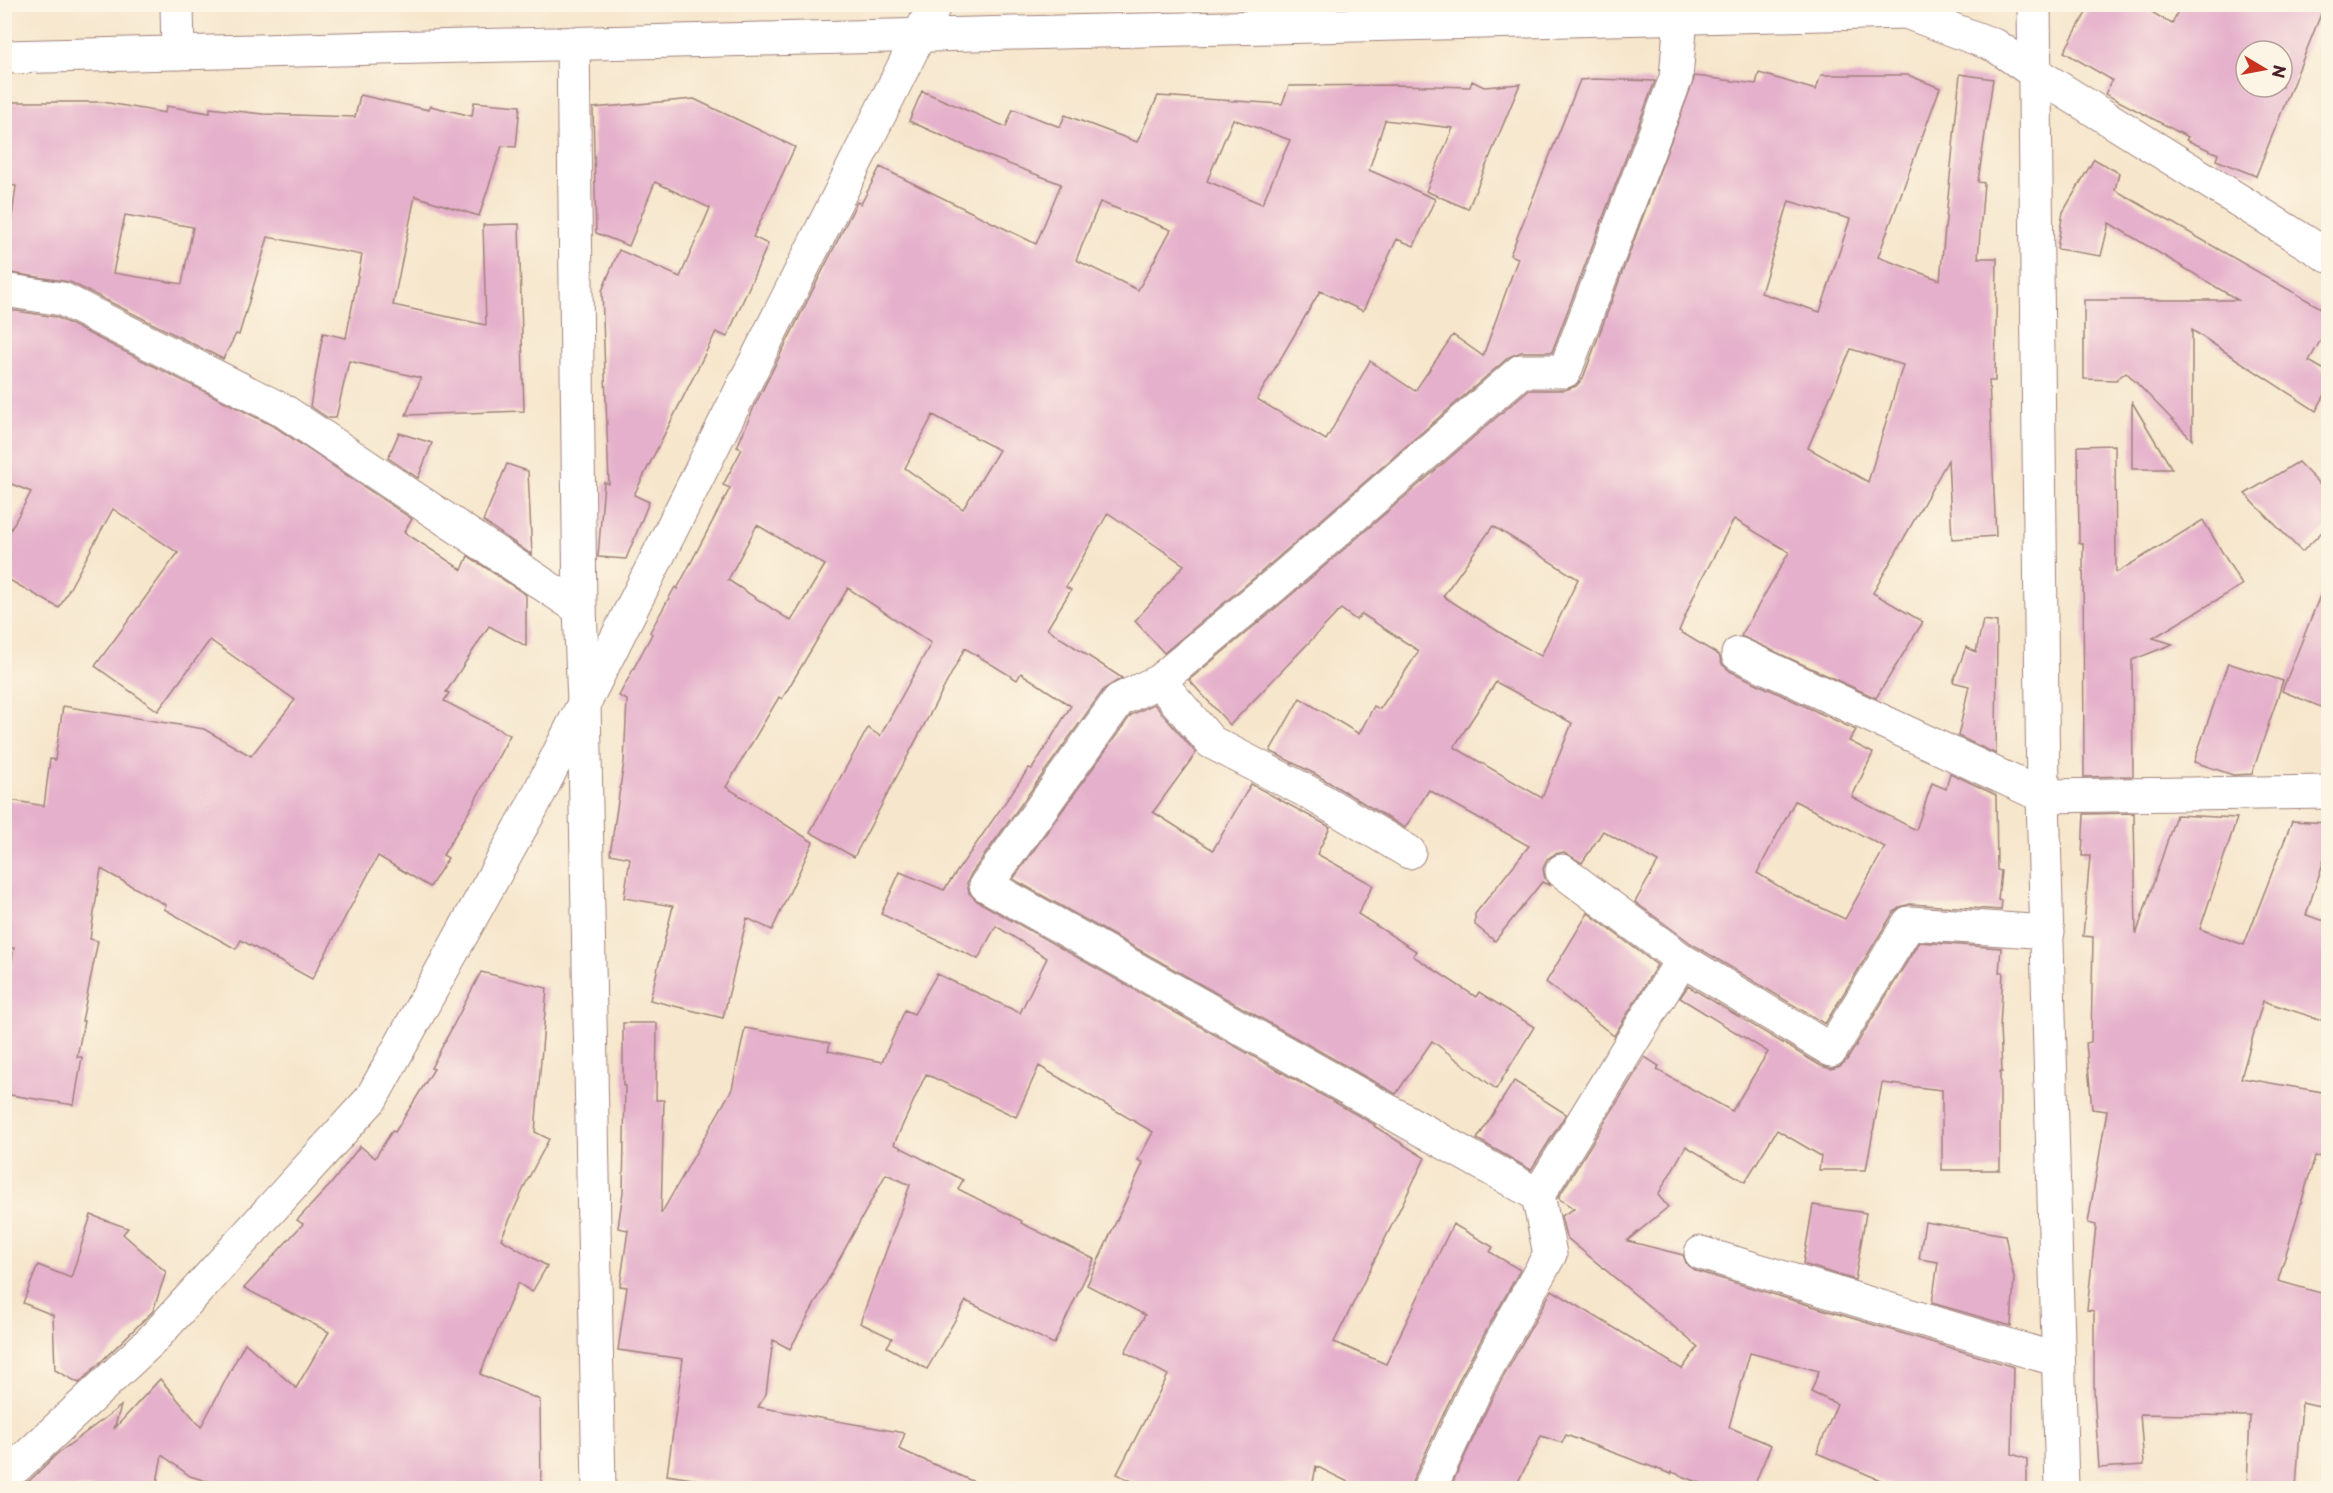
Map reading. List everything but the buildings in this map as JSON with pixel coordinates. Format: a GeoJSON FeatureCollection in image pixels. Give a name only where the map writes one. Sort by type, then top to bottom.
{"type":"FeatureCollection","features":[{"type":"Feature","properties":{"kind":"street"},"geometry":{"type":"LineString","coordinates":[[177,4],[178,53]]}},
{"type":"Feature","properties":{"kind":"street"},"geometry":{"type":"LineString","coordinates":[[4,1469],[16,1467],[151,1341],[371,1099],[532,807],[935,4]]}},
{"type":"Feature","properties":{"kind":"street"},"geometry":{"type":"LineString","coordinates":[[2034,4],[2043,796],[2062,1488]]}},
{"type":"Feature","properties":{"kind":"street"},"geometry":{"type":"LineString","coordinates":[[4,57],[1681,17],[1898,8],[1996,46],[2035,73],[2328,256]]}},
{"type":"Feature","properties":{"kind":"street"},"geometry":{"type":"LineString","coordinates":[[1538,1195],[986,885],[1119,700],[1159,681],[1272,587],[1521,371],[1564,372],[1676,78],[1681,17]]}},
{"type":"Feature","properties":{"kind":"street"},"geometry":{"type":"LineString","coordinates":[[573,43],[580,609],[585,702],[599,1488]]}},
{"type":"Feature","properties":{"kind":"street"},"geometry":{"type":"LineString","coordinates":[[4,290],[62,299],[284,411],[580,609]]}},
{"type":"Feature","properties":{"kind":"street"},"geometry":{"type":"LineString","coordinates":[[1738,654],[2043,796],[2328,792]]}},
{"type":"Feature","properties":{"kind":"street"},"geometry":{"type":"LineString","coordinates":[[1159,681],[1211,742],[1306,791],[1409,852]]}},
{"type":"Feature","properties":{"kind":"street"},"geometry":{"type":"LineString","coordinates":[[1563,871],[1682,960],[1832,1050],[1909,923],[2048,932]]}},
{"type":"Feature","properties":{"kind":"street"},"geometry":{"type":"LineString","coordinates":[[1430,1488],[1478,1384],[1550,1254],[1538,1195],[1682,960]]}},
{"type":"Feature","properties":{"kind":"street"},"geometry":{"type":"LineString","coordinates":[[1701,1252],[2058,1360]]}}]}
